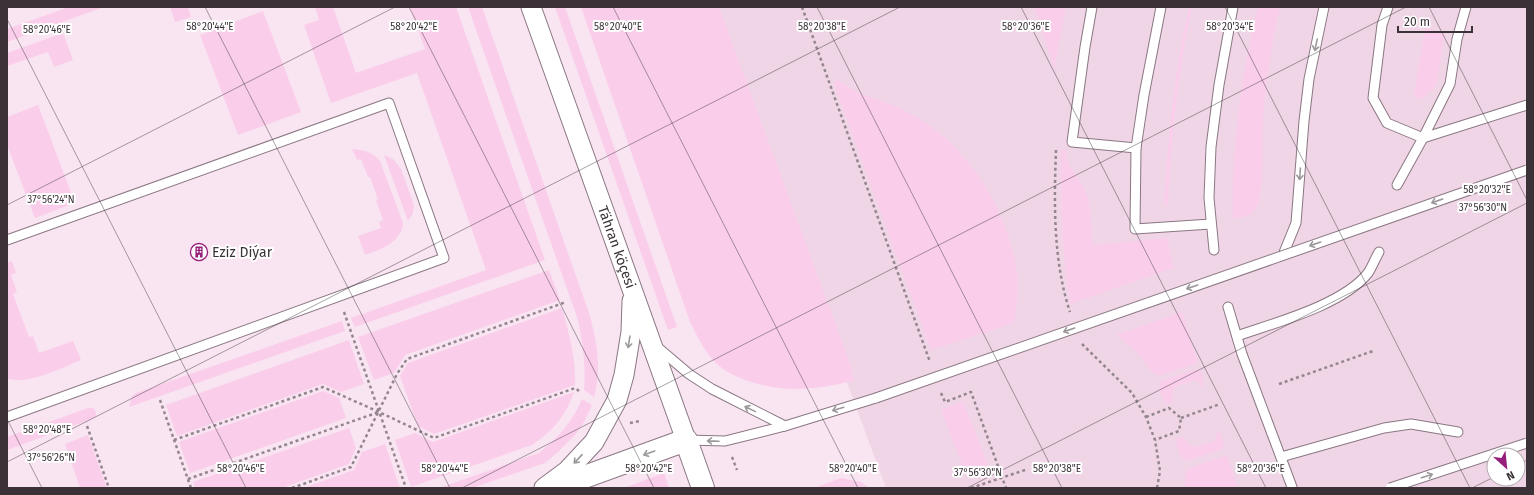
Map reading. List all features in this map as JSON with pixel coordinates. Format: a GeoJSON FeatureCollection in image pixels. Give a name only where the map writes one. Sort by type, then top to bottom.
{"type":"FeatureCollection","features":[{"type":"Feature","properties":{"kind":"street","name":"Tähran köçesi"},"geometry":{"type":"LineString","coordinates":[[531,7],[703,488]]}},
{"type":"Feature","properties":{"kind":"street"},"geometry":{"type":"LineString","coordinates":[[544,488],[567,471],[594,442],[617,400],[624,375],[631,332],[632,289]]}},
{"type":"Feature","properties":{"kind":"street"},"geometry":{"type":"LineString","coordinates":[[554,488],[686,440]]}},
{"type":"Feature","properties":{"kind":"lane"},"geometry":{"type":"LineString","coordinates":[[1092,7],[1072,142],[1136,148]]}},
{"type":"Feature","properties":{"kind":"lane"},"geometry":{"type":"LineString","coordinates":[[1161,7],[1144,95],[1136,148],[1135,229],[1211,224]]}},
{"type":"Feature","properties":{"kind":"lane"},"geometry":{"type":"LineString","coordinates":[[1214,250],[1209,198],[1211,147],[1219,85],[1233,7]]}},
{"type":"Feature","properties":{"kind":"lane"},"geometry":{"type":"LineString","coordinates":[[1283,255],[1296,223],[1304,121],[1309,79],[1324,7]]}},
{"type":"Feature","properties":{"kind":"lane"},"geometry":{"type":"LineString","coordinates":[[1388,7],[1382,25],[1373,98],[1387,123],[1423,138],[1527,105]]}},
{"type":"Feature","properties":{"kind":"lane"},"geometry":{"type":"LineString","coordinates":[[1397,185],[1450,84],[1457,39],[1466,7]]}},
{"type":"Feature","properties":{"kind":"lane"},"geometry":{"type":"LineString","coordinates":[[7,240],[389,102],[444,258],[7,417]]}},
{"type":"Feature","properties":{"kind":"lane"},"geometry":{"type":"LineString","coordinates":[[686,440],[725,441],[785,426],[876,398],[1527,170]]}},
{"type":"Feature","properties":{"kind":"lane"},"geometry":{"type":"LineString","coordinates":[[1237,336],[1325,304],[1356,286],[1368,273],[1379,252]]}},
{"type":"Feature","properties":{"kind":"lane"},"geometry":{"type":"LineString","coordinates":[[1228,307],[1280,457],[1292,487]]}},
{"type":"Feature","properties":{"kind":"lane"},"geometry":{"type":"LineString","coordinates":[[651,342],[689,374],[712,389],[785,426]]}},
{"type":"Feature","properties":{"kind":"lane"},"geometry":{"type":"LineString","coordinates":[[1280,457],[1384,428],[1411,424],[1458,432]]}},
{"type":"Feature","properties":{"kind":"lane"},"geometry":{"type":"LineString","coordinates":[[1390,488],[1527,443]]}},
{"type":"Feature","properties":{"kind":"path"},"geometry":{"type":"LineString","coordinates":[[802,7],[932,369]]}},
{"type":"Feature","properties":{"kind":"path"},"geometry":{"type":"LineString","coordinates":[[1056,144],[1056,215],[1059,268],[1070,314]]}},
{"type":"Feature","properties":{"kind":"path"},"geometry":{"type":"LineString","coordinates":[[292,488],[351,467],[397,374],[406,359],[566,302]]}},
{"type":"Feature","properties":{"kind":"path"},"geometry":{"type":"LineString","coordinates":[[347,319],[406,488]]}},
{"type":"Feature","properties":{"kind":"path"},"geometry":{"type":"LineString","coordinates":[[1079,338],[1090,352],[1132,393],[1146,417],[1155,440],[1160,472],[1157,488]]}},
{"type":"Feature","properties":{"kind":"path"},"geometry":{"type":"LineString","coordinates":[[1278,384],[1373,351]]}},
{"type":"Feature","properties":{"kind":"path"},"geometry":{"type":"LineString","coordinates":[[174,440],[323,387],[434,438],[575,388],[579,391]]}},
{"type":"Feature","properties":{"kind":"path"},"geometry":{"type":"LineString","coordinates":[[940,389],[944,402],[971,392],[1006,488]]}},
{"type":"Feature","properties":{"kind":"path"},"geometry":{"type":"LineString","coordinates":[[160,400],[191,488]]}},
{"type":"Feature","properties":{"kind":"path"},"geometry":{"type":"LineString","coordinates":[[1181,418],[1220,404]]}},
{"type":"Feature","properties":{"kind":"path"},"geometry":{"type":"LineString","coordinates":[[1146,417],[1169,408],[1181,418]]}},
{"type":"Feature","properties":{"kind":"path"},"geometry":{"type":"LineString","coordinates":[[188,479],[379,412]]}},
{"type":"Feature","properties":{"kind":"path"},"geometry":{"type":"LineString","coordinates":[[1155,440],[1178,431],[1181,418]]}},
{"type":"Feature","properties":{"kind":"path"},"geometry":{"type":"LineString","coordinates":[[87,426],[109,488]]}},
{"type":"Feature","properties":{"kind":"path"},"geometry":{"type":"LineString","coordinates":[[731,455],[737,470]]}},
{"type":"Feature","properties":{"kind":"path"},"geometry":{"type":"LineString","coordinates":[[971,488],[1028,469]]}},
{"type":"Feature","properties":{"kind":"shaded area"},"geometry":{"type":"Polygon","coordinates":[[[69,7],[104,7],[7,42],[7,29],[69,7]]]}},
{"type":"Feature","properties":{"kind":"shaded area"},"geometry":{"type":"Polygon","coordinates":[[[170,7],[188,7],[191,17],[175,22],[170,7]]]}},
{"type":"Feature","properties":{"kind":"shaded area"},"geometry":{"type":"Polygon","coordinates":[[[315,7],[333,7],[356,73],[425,49],[410,7],[456,7],[545,260],[355,327],[351,318],[486,270],[417,73],[331,103],[304,25],[319,20],[315,7]]]}},
{"type":"Feature","properties":{"kind":"shaded area"},"geometry":{"type":"Polygon","coordinates":[[[468,7],[482,7],[590,316],[598,356],[598,376],[594,397],[584,390],[584,355],[578,320],[468,7]]]}},
{"type":"Feature","properties":{"kind":"shaded area"},"geometry":{"type":"Polygon","coordinates":[[[555,7],[565,7],[677,327],[668,330],[555,7]]]}},
{"type":"Feature","properties":{"kind":"shaded area"},"geometry":{"type":"Polygon","coordinates":[[[581,7],[719,7],[851,366],[854,381],[814,388],[776,388],[743,379],[730,373],[721,368],[707,353],[690,322],[581,7]]]}},
{"type":"Feature","properties":{"kind":"shaded area"},"geometry":{"type":"Polygon","coordinates":[[[708,7],[1527,7],[1527,488],[886,488],[708,7]]]}},
{"type":"Feature","properties":{"kind":"shaded area"},"geometry":{"type":"Polygon","coordinates":[[[1034,7],[1066,7],[1054,69],[1034,7]]]}},
{"type":"Feature","properties":{"kind":"shaded area"},"geometry":{"type":"Polygon","coordinates":[[[1189,7],[1192,7],[1176,105],[1168,205],[1164,204],[1167,155],[1179,56],[1189,7]]]}},
{"type":"Feature","properties":{"kind":"shaded area"},"geometry":{"type":"Polygon","coordinates":[[[1258,7],[1280,7],[1274,34],[1264,102],[1263,164],[1260,200],[1255,210],[1249,215],[1233,218],[1234,165],[1238,112],[1258,7]]]}},
{"type":"Feature","properties":{"kind":"shaded area"},"geometry":{"type":"Polygon","coordinates":[[[263,11],[301,112],[238,135],[200,35],[263,11]]]}},
{"type":"Feature","properties":{"kind":"shaded area"},"geometry":{"type":"Polygon","coordinates":[[[1425,28],[1445,33],[1437,81],[1433,89],[1424,97],[1419,99],[1415,97],[1414,94],[1425,28]]]}},
{"type":"Feature","properties":{"kind":"shaded area"},"geometry":{"type":"Polygon","coordinates":[[[63,33],[73,60],[54,67],[48,52],[7,66],[7,53],[63,33]]]}},
{"type":"Feature","properties":{"kind":"shaded area"},"geometry":{"type":"Polygon","coordinates":[[[836,80],[859,93],[908,112],[923,121],[940,133],[969,163],[992,198],[1009,236],[1017,271],[1018,283],[1014,323],[931,350],[834,84],[836,80]]]}},
{"type":"Feature","properties":{"kind":"shaded area"},"geometry":{"type":"Polygon","coordinates":[[[38,105],[75,203],[35,218],[7,145],[7,117],[38,105]]]}},
{"type":"Feature","properties":{"kind":"shaded area"},"geometry":{"type":"Polygon","coordinates":[[[352,149],[368,152],[380,161],[403,223],[402,230],[394,240],[383,248],[365,255],[358,236],[381,228],[379,222],[383,220],[376,200],[378,199],[370,177],[368,177],[361,159],[357,160],[352,149]]]}},
{"type":"Feature","properties":{"kind":"shaded area"},"geometry":{"type":"Polygon","coordinates":[[[1061,150],[1066,150],[1068,163],[1087,195],[1091,213],[1093,245],[1167,238],[1174,268],[1070,304],[1062,227],[1061,150]]]}},
{"type":"Feature","properties":{"kind":"shaded area"},"geometry":{"type":"Polygon","coordinates":[[[384,155],[393,159],[401,169],[414,205],[413,213],[408,221],[384,155]]]}},
{"type":"Feature","properties":{"kind":"shaded area"},"geometry":{"type":"Polygon","coordinates":[[[12,261],[16,273],[11,275],[17,292],[13,294],[29,337],[33,336],[39,353],[73,341],[81,360],[35,378],[16,380],[7,379],[7,263],[12,261]]]}},
{"type":"Feature","properties":{"kind":"shaded area"},"geometry":{"type":"Polygon","coordinates":[[[549,270],[560,300],[405,355],[394,373],[374,380],[358,337],[549,270]]]}},
{"type":"Feature","properties":{"kind":"shaded area"},"geometry":{"type":"Polygon","coordinates":[[[562,308],[573,356],[575,385],[434,434],[418,426],[400,376],[408,363],[562,308]]]}},
{"type":"Feature","properties":{"kind":"shaded area"},"geometry":{"type":"Polygon","coordinates":[[[1182,312],[1198,363],[1161,375],[1156,375],[1139,355],[1116,335],[1182,312]]]}},
{"type":"Feature","properties":{"kind":"shaded area"},"geometry":{"type":"Polygon","coordinates":[[[342,321],[345,331],[129,407],[132,396],[136,393],[342,321]]]}},
{"type":"Feature","properties":{"kind":"shaded area"},"geometry":{"type":"Polygon","coordinates":[[[349,340],[364,384],[341,392],[323,384],[177,436],[166,405],[349,340]]]}},
{"type":"Feature","properties":{"kind":"shaded area"},"geometry":{"type":"Polygon","coordinates":[[[1197,369],[1201,371],[1204,386],[1196,380],[1176,386],[1173,390],[1172,402],[1168,404],[1165,403],[1159,388],[1161,381],[1197,369]]]}},
{"type":"Feature","properties":{"kind":"shaded area"},"geometry":{"type":"Polygon","coordinates":[[[323,391],[339,398],[346,418],[190,473],[179,442],[323,391]]]}},
{"type":"Feature","properties":{"kind":"shaded area"},"geometry":{"type":"Polygon","coordinates":[[[574,392],[563,416],[547,434],[532,445],[411,487],[395,440],[415,433],[433,442],[574,392]]]}},
{"type":"Feature","properties":{"kind":"shaded area"},"geometry":{"type":"Polygon","coordinates":[[[582,399],[592,405],[584,422],[576,434],[545,463],[472,488],[439,488],[539,453],[565,428],[582,399]]]}},
{"type":"Feature","properties":{"kind":"shaded area"},"geometry":{"type":"Polygon","coordinates":[[[963,401],[988,465],[965,473],[941,410],[963,401]]]}},
{"type":"Feature","properties":{"kind":"shaded area"},"geometry":{"type":"Polygon","coordinates":[[[88,408],[93,408],[96,412],[96,416],[92,419],[7,450],[7,437],[88,408]]]}},
{"type":"Feature","properties":{"kind":"shaded area"},"geometry":{"type":"Polygon","coordinates":[[[349,428],[356,448],[349,464],[282,488],[195,488],[193,482],[349,428]]]}},
{"type":"Feature","properties":{"kind":"shaded area"},"geometry":{"type":"Polygon","coordinates":[[[1217,432],[1220,433],[1224,445],[1223,449],[1190,460],[1183,459],[1179,453],[1177,438],[1183,437],[1194,447],[1215,441],[1217,432]]]}},
{"type":"Feature","properties":{"kind":"shaded area"},"geometry":{"type":"Polygon","coordinates":[[[88,435],[107,488],[80,488],[65,444],[88,435]]]}},
{"type":"Feature","properties":{"kind":"shaded area"},"geometry":{"type":"Polygon","coordinates":[[[385,444],[400,488],[303,488],[354,470],[362,452],[385,444]]]}},
{"type":"Feature","properties":{"kind":"shaded area"},"geometry":{"type":"Polygon","coordinates":[[[1227,455],[1238,488],[1185,488],[1185,476],[1187,469],[1227,455]]]}},
{"type":"Feature","properties":{"kind":"shaded area"},"geometry":{"type":"Polygon","coordinates":[[[664,473],[669,488],[624,488],[664,473]]]}},
{"type":"Feature","properties":{"kind":"shaded area"},"geometry":{"type":"Polygon","coordinates":[[[841,478],[861,482],[869,488],[814,488],[841,478]]]}},
{"type":"Feature","properties":{"kind":"place","name":"Eziz Diýar"},"geometry":{"type":"Point","coordinates":[199,252]}}]}
